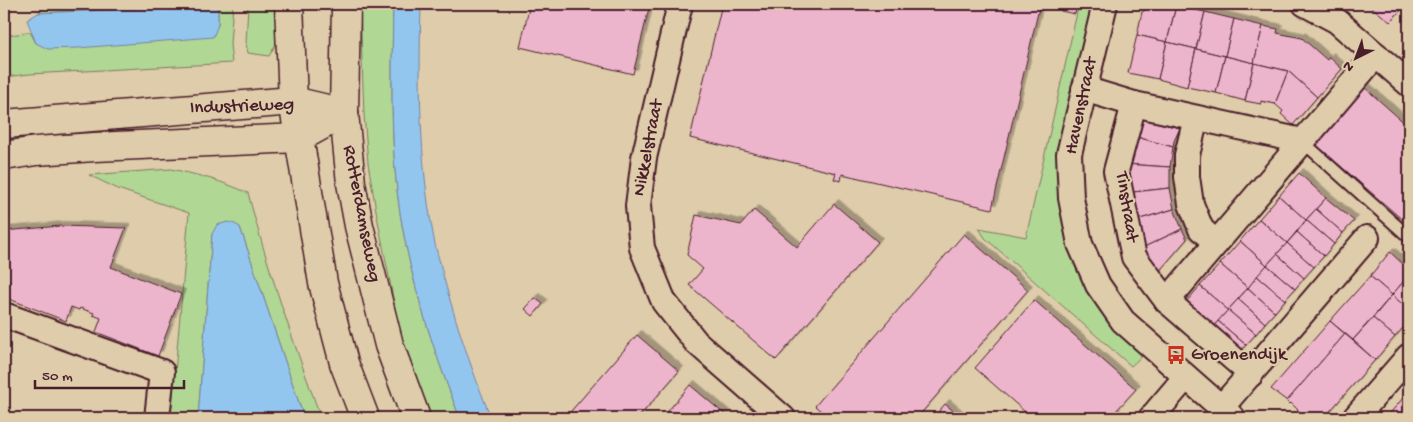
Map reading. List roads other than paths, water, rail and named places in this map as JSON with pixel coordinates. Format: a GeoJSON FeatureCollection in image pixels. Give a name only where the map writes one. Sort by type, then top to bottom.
{"type":"FeatureCollection","features":[{"type":"Feature","properties":{"kind":"main road"},"geometry":{"type":"LineString","coordinates":[[289,4],[293,102],[323,283],[344,362],[365,418]]}},
{"type":"Feature","properties":{"kind":"main road","name":"Rotterdamseweg"},"geometry":{"type":"LineString","coordinates":[[346,4],[344,113],[351,184],[359,226],[389,345],[416,418]]}},
{"type":"Feature","properties":{"kind":"main road","name":"Industrieweg"},"geometry":{"type":"LineString","coordinates":[[4,124],[293,102],[344,113]]}},
{"type":"Feature","properties":{"kind":"main road","name":"Industrieweg"},"geometry":{"type":"LineString","coordinates":[[6,147],[36,151],[299,138],[344,113]]}},
{"type":"Feature","properties":{"kind":"street","name":"Nikkelstraat"},"geometry":{"type":"LineString","coordinates":[[680,4],[644,158],[638,206],[642,248],[664,302],[696,342],[784,418]]}},
{"type":"Feature","properties":{"kind":"street","name":"Havenstraat"},"geometry":{"type":"LineString","coordinates":[[1105,4],[1069,154],[1071,198],[1080,244],[1098,285],[1123,321],[1227,413]]}},
{"type":"Feature","properties":{"kind":"street"},"geometry":{"type":"LineString","coordinates":[[1305,4],[1337,21],[1409,84]]}},
{"type":"Feature","properties":{"kind":"street"},"geometry":{"type":"LineString","coordinates":[[1167,301],[1376,55]]}},
{"type":"Feature","properties":{"kind":"street"},"geometry":{"type":"LineString","coordinates":[[1084,89],[1134,104],[1302,141]]}},
{"type":"Feature","properties":{"kind":"street","name":"Tinstraat"},"geometry":{"type":"LineString","coordinates":[[1134,104],[1116,172],[1134,257],[1167,301],[1251,374]]}},
{"type":"Feature","properties":{"kind":"street"},"geometry":{"type":"LineString","coordinates":[[1196,118],[1187,155],[1190,204],[1201,229],[1216,243]]}},
{"type":"Feature","properties":{"kind":"street"},"geometry":{"type":"LineString","coordinates":[[1227,413],[1251,374],[1367,238]]}},
{"type":"Feature","properties":{"kind":"street"},"geometry":{"type":"LineString","coordinates":[[4,315],[162,372],[157,418]]}},
{"type":"Feature","properties":{"kind":"street"},"geometry":{"type":"LineString","coordinates":[[1355,418],[1409,356]]}},
{"type":"Feature","properties":{"kind":"street"},"geometry":{"type":"LineString","coordinates":[[1151,418],[1186,378]]}},
{"type":"Feature","properties":{"kind":"lane"},"geometry":{"type":"LineString","coordinates":[[1302,141],[1409,237]]}},
{"type":"Feature","properties":{"kind":"water"},"geometry":{"type":"Polygon","coordinates":[[[161,4],[218,4],[218,25],[213,37],[48,49],[36,43],[27,20],[38,13],[153,8],[161,4]]]}},
{"type":"Feature","properties":{"kind":"water"},"geometry":{"type":"Polygon","coordinates":[[[393,4],[421,4],[421,119],[428,206],[435,244],[459,329],[491,418],[460,418],[435,349],[413,277],[403,230],[395,174],[392,117],[393,4]]]}},
{"type":"Feature","properties":{"kind":"water"},"geometry":{"type":"Polygon","coordinates":[[[228,222],[240,227],[304,418],[198,418],[212,234],[217,225],[228,222]]]}},
{"type":"Feature","properties":{"kind":"place","name":"Groenendijk"},"geometry":{"type":"Point","coordinates":[1176,355]}}]}
